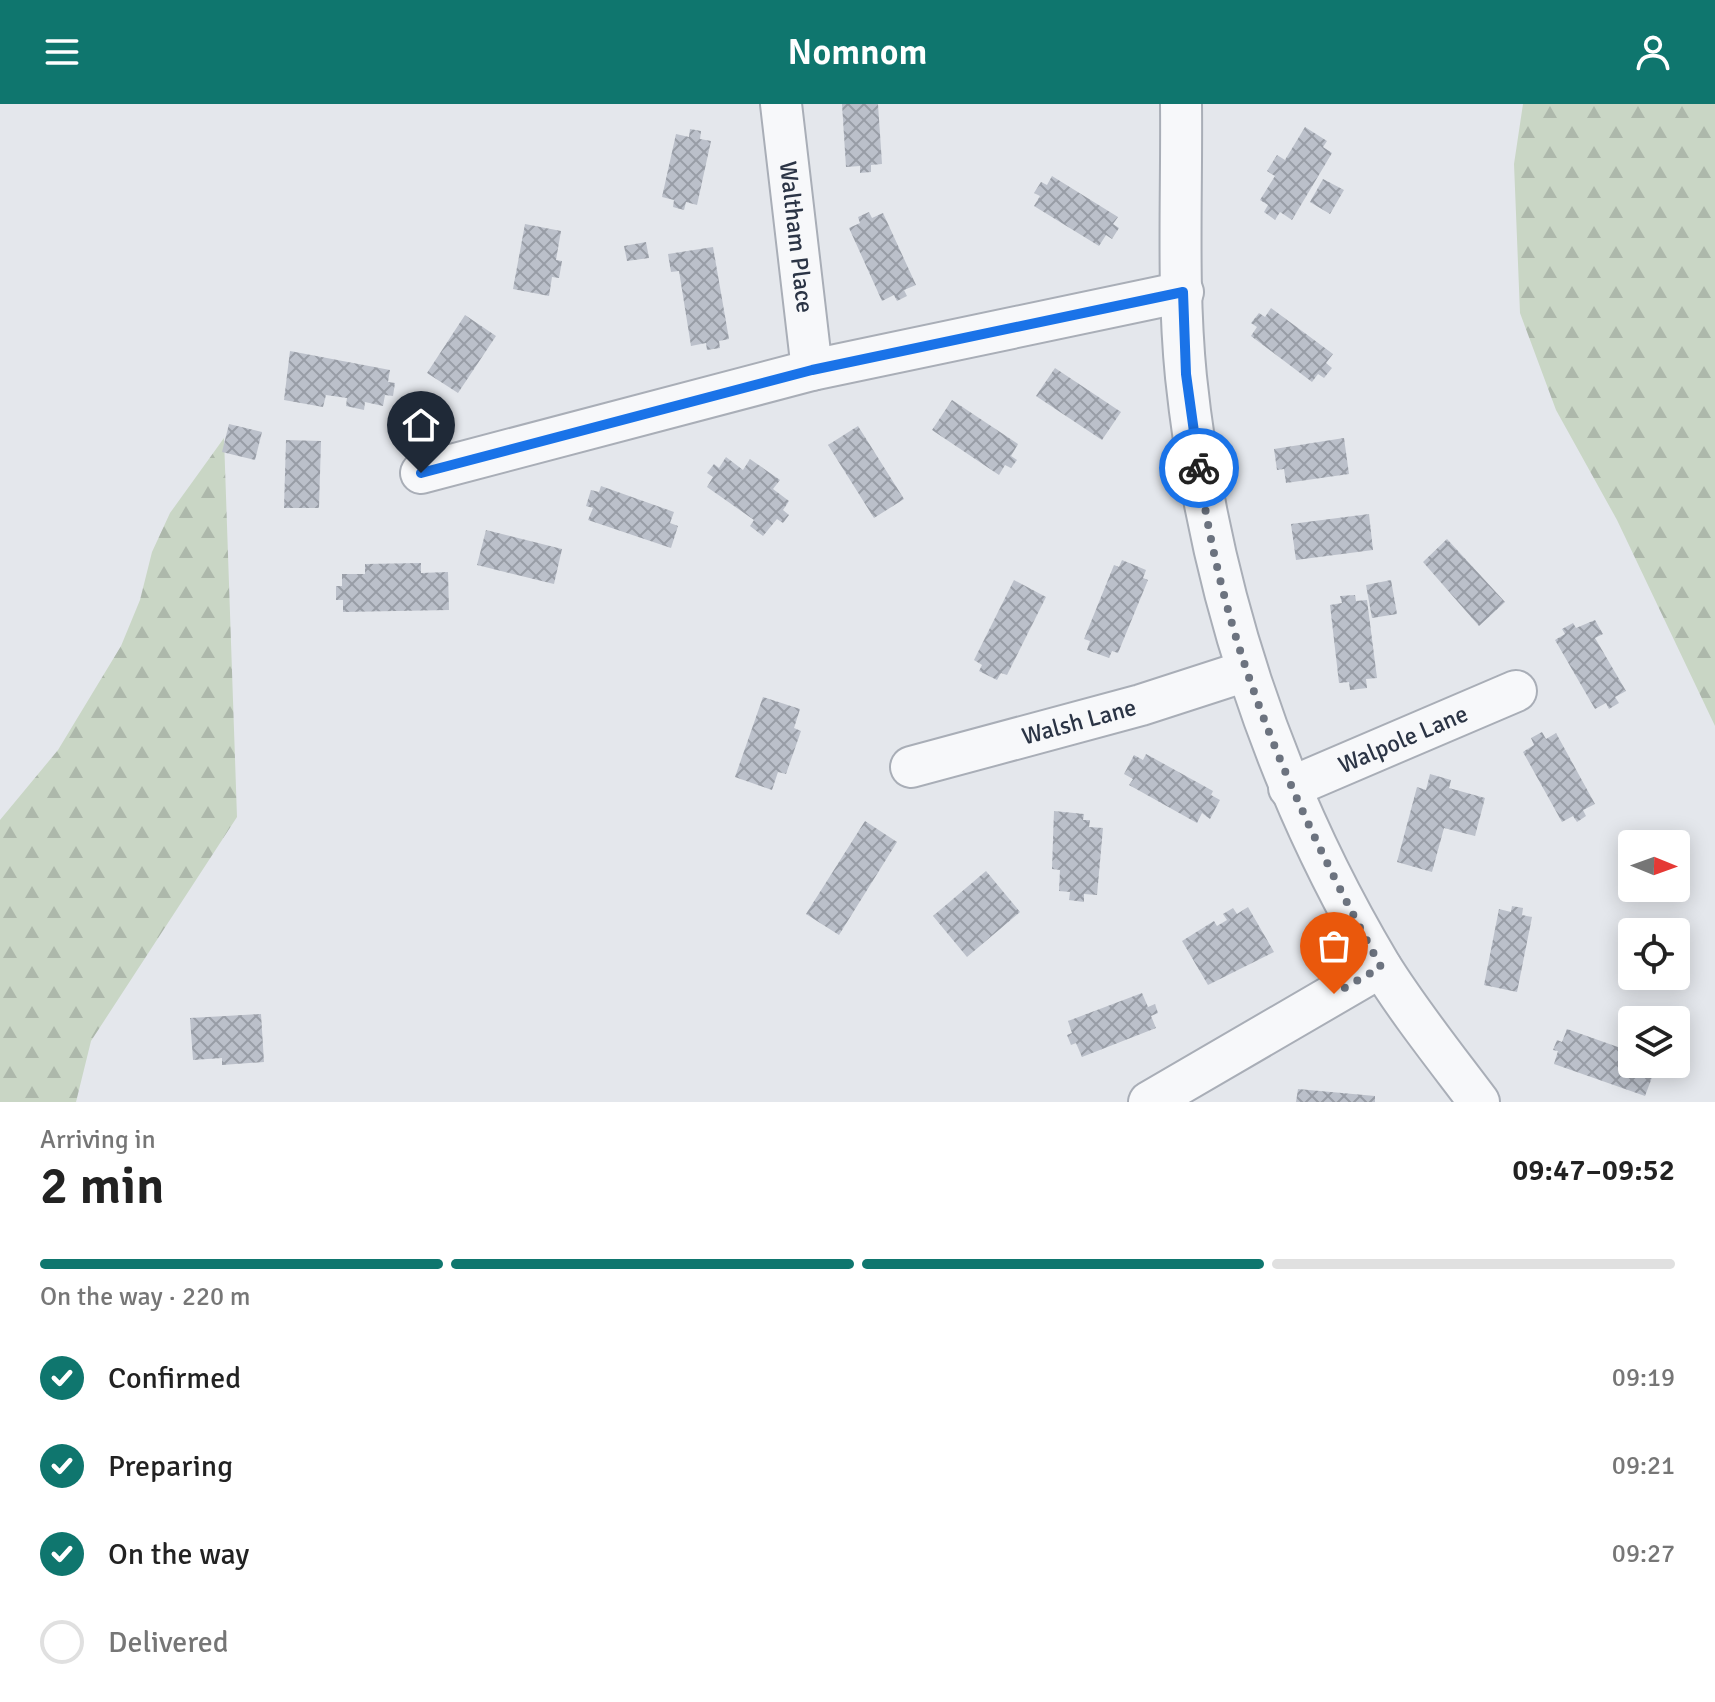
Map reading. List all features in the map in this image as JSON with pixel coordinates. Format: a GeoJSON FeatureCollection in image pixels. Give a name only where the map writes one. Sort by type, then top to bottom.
{"type":"FeatureCollection","features":[{"type":"Feature","properties":{"kind":"street","name":"Waltham Place"},"geometry":{"type":"LineString","coordinates":[[781,104],[812,370]]}},
{"type":"Feature","properties":{"kind":"street"},"geometry":{"type":"LineString","coordinates":[[1181,104],[1186,374],[1201,483],[1221,580],[1246,671],[1289,788],[1323,861],[1381,967],[1479,1102]]}},
{"type":"Feature","properties":{"kind":"street"},"geometry":{"type":"LineString","coordinates":[[421,473],[812,370],[1183,292]]}},
{"type":"Feature","properties":{"kind":"street","name":"Walsh Lane"},"geometry":{"type":"LineString","coordinates":[[911,767],[1141,705],[1246,671]]}},
{"type":"Feature","properties":{"kind":"street","name":"Walpole Lane"},"geometry":{"type":"LineString","coordinates":[[1289,788],[1516,691]]}},
{"type":"Feature","properties":{"kind":"street"},"geometry":{"type":"LineString","coordinates":[[1149,1102],[1381,967]]}},
{"type":"Feature","properties":{"kind":"green space"},"geometry":{"type":"Polygon","coordinates":[[[1523,104],[1715,104],[1715,726],[1617,520],[1556,410],[1520,313],[1514,164],[1523,104]]]}},
{"type":"Feature","properties":{"kind":"green space"},"geometry":{"type":"Polygon","coordinates":[[[224,438],[237,817],[91,1041],[76,1102],[0,1102],[0,820],[58,750],[121,646],[140,600],[152,552],[170,513],[224,438]]]}},
{"type":"Feature","properties":{"kind":"building"},"geometry":{"type":"Polygon","coordinates":[[[842,104],[878,104],[882,164],[871,165],[871,172],[860,173],[860,166],[846,167],[842,104]]]}},
{"type":"Feature","properties":{"kind":"building"},"geometry":{"type":"Polygon","coordinates":[[[1305,127],[1327,141],[1323,147],[1332,153],[1292,220],[1280,212],[1275,220],[1264,212],[1268,205],[1260,200],[1275,176],[1267,171],[1277,155],[1285,160],[1305,127]]]}},
{"type":"Feature","properties":{"kind":"building"},"geometry":{"type":"Polygon","coordinates":[[[690,129],[701,131],[700,139],[711,141],[697,205],[686,202],[684,210],[673,207],[674,200],[662,197],[676,134],[689,137],[690,129]]]}},
{"type":"Feature","properties":{"kind":"building"},"geometry":{"type":"Polygon","coordinates":[[[1052,176],[1118,217],[1113,224],[1119,228],[1112,239],[1106,235],[1099,246],[1034,206],[1040,196],[1034,193],[1041,182],[1047,185],[1052,176]]]}},
{"type":"Feature","properties":{"kind":"building"},"geometry":{"type":"Polygon","coordinates":[[[1323,179],[1344,190],[1330,214],[1310,202],[1323,179]]]}},
{"type":"Feature","properties":{"kind":"building"},"geometry":{"type":"Polygon","coordinates":[[[869,212],[872,218],[883,213],[916,285],[904,290],[907,296],[897,301],[894,295],[882,301],[849,228],[860,223],[858,217],[869,212]]]}},
{"type":"Feature","properties":{"kind":"building"},"geometry":{"type":"Polygon","coordinates":[[[525,224],[561,231],[556,260],[562,261],[559,278],[552,277],[549,296],[513,289],[525,224]]]}},
{"type":"Feature","properties":{"kind":"building"},"geometry":{"type":"Polygon","coordinates":[[[646,242],[649,258],[627,261],[624,246],[646,242]]]}},
{"type":"Feature","properties":{"kind":"building"},"geometry":{"type":"Polygon","coordinates":[[[713,247],[729,339],[719,341],[720,348],[707,350],[706,343],[691,346],[679,271],[671,272],[668,254],[713,247]]]}},
{"type":"Feature","properties":{"kind":"building"},"geometry":{"type":"Polygon","coordinates":[[[1271,308],[1333,354],[1326,363],[1332,368],[1324,378],[1318,374],[1312,382],[1251,336],[1257,327],[1251,323],[1259,313],[1265,317],[1271,308]]]}},
{"type":"Feature","properties":{"kind":"building"},"geometry":{"type":"Polygon","coordinates":[[[465,315],[496,336],[458,393],[427,373],[465,315]]]}},
{"type":"Feature","properties":{"kind":"building"},"geometry":{"type":"Polygon","coordinates":[[[290,351],[390,370],[388,382],[395,383],[393,396],[385,395],[383,406],[365,402],[364,410],[346,406],[347,398],[326,395],[323,407],[284,400],[290,351]]]}},
{"type":"Feature","properties":{"kind":"building"},"geometry":{"type":"Polygon","coordinates":[[[1055,368],[1121,412],[1102,440],[1036,396],[1055,368]]]}},
{"type":"Feature","properties":{"kind":"building"},"geometry":{"type":"Polygon","coordinates":[[[952,400],[1018,444],[1011,456],[1017,460],[1011,468],[1005,465],[999,475],[932,430],[952,400]]]}},
{"type":"Feature","properties":{"kind":"building"},"geometry":{"type":"Polygon","coordinates":[[[229,424],[262,432],[255,460],[222,452],[229,424]]]}},
{"type":"Feature","properties":{"kind":"building"},"geometry":{"type":"Polygon","coordinates":[[[858,426],[904,499],[874,518],[828,445],[858,426]]]}},
{"type":"Feature","properties":{"kind":"building"},"geometry":{"type":"Polygon","coordinates":[[[1344,438],[1349,474],[1286,483],[1284,469],[1277,470],[1274,449],[1344,438]]]}},
{"type":"Feature","properties":{"kind":"building"},"geometry":{"type":"Polygon","coordinates":[[[286,440],[321,441],[319,508],[284,508],[286,440]]]}},
{"type":"Feature","properties":{"kind":"building"},"geometry":{"type":"Polygon","coordinates":[[[726,457],[743,470],[750,459],[780,480],[773,489],[789,501],[783,510],[789,515],[783,523],[777,519],[763,536],[750,526],[754,520],[707,487],[713,477],[707,473],[714,464],[719,468],[726,457]]]}},
{"type":"Feature","properties":{"kind":"building"},"geometry":{"type":"Polygon","coordinates":[[[601,486],[674,512],[670,523],[678,526],[671,548],[588,520],[593,508],[586,506],[591,490],[599,492],[601,486]]]}},
{"type":"Feature","properties":{"kind":"building"},"geometry":{"type":"Polygon","coordinates":[[[1369,514],[1373,550],[1296,560],[1291,524],[1369,514]]]}},
{"type":"Feature","properties":{"kind":"building"},"geometry":{"type":"Polygon","coordinates":[[[486,530],[562,549],[554,584],[477,565],[486,530]]]}},
{"type":"Feature","properties":{"kind":"building"},"geometry":{"type":"Polygon","coordinates":[[[1447,539],[1505,602],[1479,626],[1423,562],[1447,539]]]}},
{"type":"Feature","properties":{"kind":"building"},"geometry":{"type":"Polygon","coordinates":[[[1122,560],[1146,570],[1143,578],[1148,580],[1118,653],[1112,651],[1109,658],[1087,650],[1090,641],[1084,639],[1114,565],[1119,567],[1122,560]]]}},
{"type":"Feature","properties":{"kind":"building"},"geometry":{"type":"Polygon","coordinates":[[[421,563],[421,573],[448,572],[449,610],[343,612],[343,600],[336,600],[336,586],[342,586],[342,574],[365,574],[365,564],[421,563]]]}},
{"type":"Feature","properties":{"kind":"building"},"geometry":{"type":"Polygon","coordinates":[[[1014,580],[1046,597],[1007,675],[1001,673],[997,680],[979,671],[982,665],[974,660],[1014,580]]]}},
{"type":"Feature","properties":{"kind":"building"},"geometry":{"type":"Polygon","coordinates":[[[1391,580],[1397,614],[1372,618],[1366,585],[1391,580]]]}},
{"type":"Feature","properties":{"kind":"building"},"geometry":{"type":"Polygon","coordinates":[[[1355,595],[1356,601],[1367,600],[1377,678],[1366,679],[1367,688],[1350,690],[1349,682],[1339,683],[1330,605],[1342,603],[1340,596],[1355,595]]]}},
{"type":"Feature","properties":{"kind":"building"},"geometry":{"type":"Polygon","coordinates":[[[1595,620],[1603,634],[1595,638],[1626,691],[1615,697],[1619,703],[1609,709],[1606,703],[1595,709],[1555,640],[1565,634],[1562,629],[1573,623],[1576,628],[1595,620]]]}},
{"type":"Feature","properties":{"kind":"building"},"geometry":{"type":"Polygon","coordinates":[[[763,697],[800,709],[794,728],[801,731],[786,774],[778,772],[772,790],[735,777],[763,697]]]}},
{"type":"Feature","properties":{"kind":"building"},"geometry":{"type":"Polygon","coordinates":[[[1542,732],[1546,739],[1556,733],[1595,804],[1583,810],[1586,816],[1577,822],[1573,816],[1562,822],[1523,752],[1534,745],[1531,738],[1542,732]]]}},
{"type":"Feature","properties":{"kind":"building"},"geometry":{"type":"Polygon","coordinates":[[[1146,754],[1213,791],[1211,795],[1220,800],[1210,819],[1202,813],[1197,823],[1129,785],[1133,779],[1124,774],[1134,755],[1143,760],[1146,754]]]}},
{"type":"Feature","properties":{"kind":"building"},"geometry":{"type":"Polygon","coordinates":[[[1430,774],[1451,780],[1449,788],[1485,798],[1475,836],[1444,828],[1432,872],[1397,862],[1417,787],[1426,790],[1430,774]]]}},
{"type":"Feature","properties":{"kind":"building"},"geometry":{"type":"Polygon","coordinates":[[[1054,811],[1084,814],[1083,820],[1090,820],[1089,827],[1103,828],[1097,895],[1084,894],[1084,902],[1069,900],[1070,892],[1059,891],[1060,870],[1052,869],[1054,811]]]}},
{"type":"Feature","properties":{"kind":"building"},"geometry":{"type":"Polygon","coordinates":[[[865,821],[897,842],[839,935],[806,914],[865,821]]]}},
{"type":"Feature","properties":{"kind":"building"},"geometry":{"type":"Polygon","coordinates":[[[986,871],[1020,912],[967,957],[933,916],[986,871]]]}},
{"type":"Feature","properties":{"kind":"building"},"geometry":{"type":"Polygon","coordinates":[[[1512,906],[1523,908],[1522,915],[1532,917],[1517,992],[1484,985],[1499,909],[1511,912],[1512,906]]]}},
{"type":"Feature","properties":{"kind":"building"},"geometry":{"type":"Polygon","coordinates":[[[1248,907],[1274,952],[1208,985],[1182,941],[1214,921],[1217,926],[1227,920],[1223,914],[1233,908],[1237,914],[1248,907]]]}},
{"type":"Feature","properties":{"kind":"building"},"geometry":{"type":"Polygon","coordinates":[[[1142,993],[1148,1007],[1155,1004],[1158,1013],[1151,1016],[1156,1028],[1082,1057],[1076,1043],[1071,1045],[1067,1035],[1072,1033],[1068,1021],[1142,993]]]}},
{"type":"Feature","properties":{"kind":"building"},"geometry":{"type":"Polygon","coordinates":[[[261,1014],[264,1062],[222,1065],[222,1058],[193,1060],[190,1018],[261,1014]]]}},
{"type":"Feature","properties":{"kind":"building"},"geometry":{"type":"Polygon","coordinates":[[[1567,1029],[1618,1047],[1618,1078],[1652,1078],[1645,1096],[1554,1064],[1558,1051],[1553,1050],[1557,1040],[1562,1042],[1567,1029]]]}},
{"type":"Feature","properties":{"kind":"building"},"geometry":{"type":"Polygon","coordinates":[[[1298,1089],[1375,1096],[1375,1102],[1296,1102],[1298,1089]]]}},
{"type":"Feature","properties":{"kind":"way so far"},"geometry":{"type":"LineString","coordinates":[[1199,468],[1221,580],[1246,671],[1289,788],[1323,861],[1381,967],[1334,994]]}},
{"type":"Feature","properties":{"kind":"route"},"geometry":{"type":"LineString","coordinates":[[421,473],[812,370],[1183,292],[1186,374],[1199,468]]}}]}
